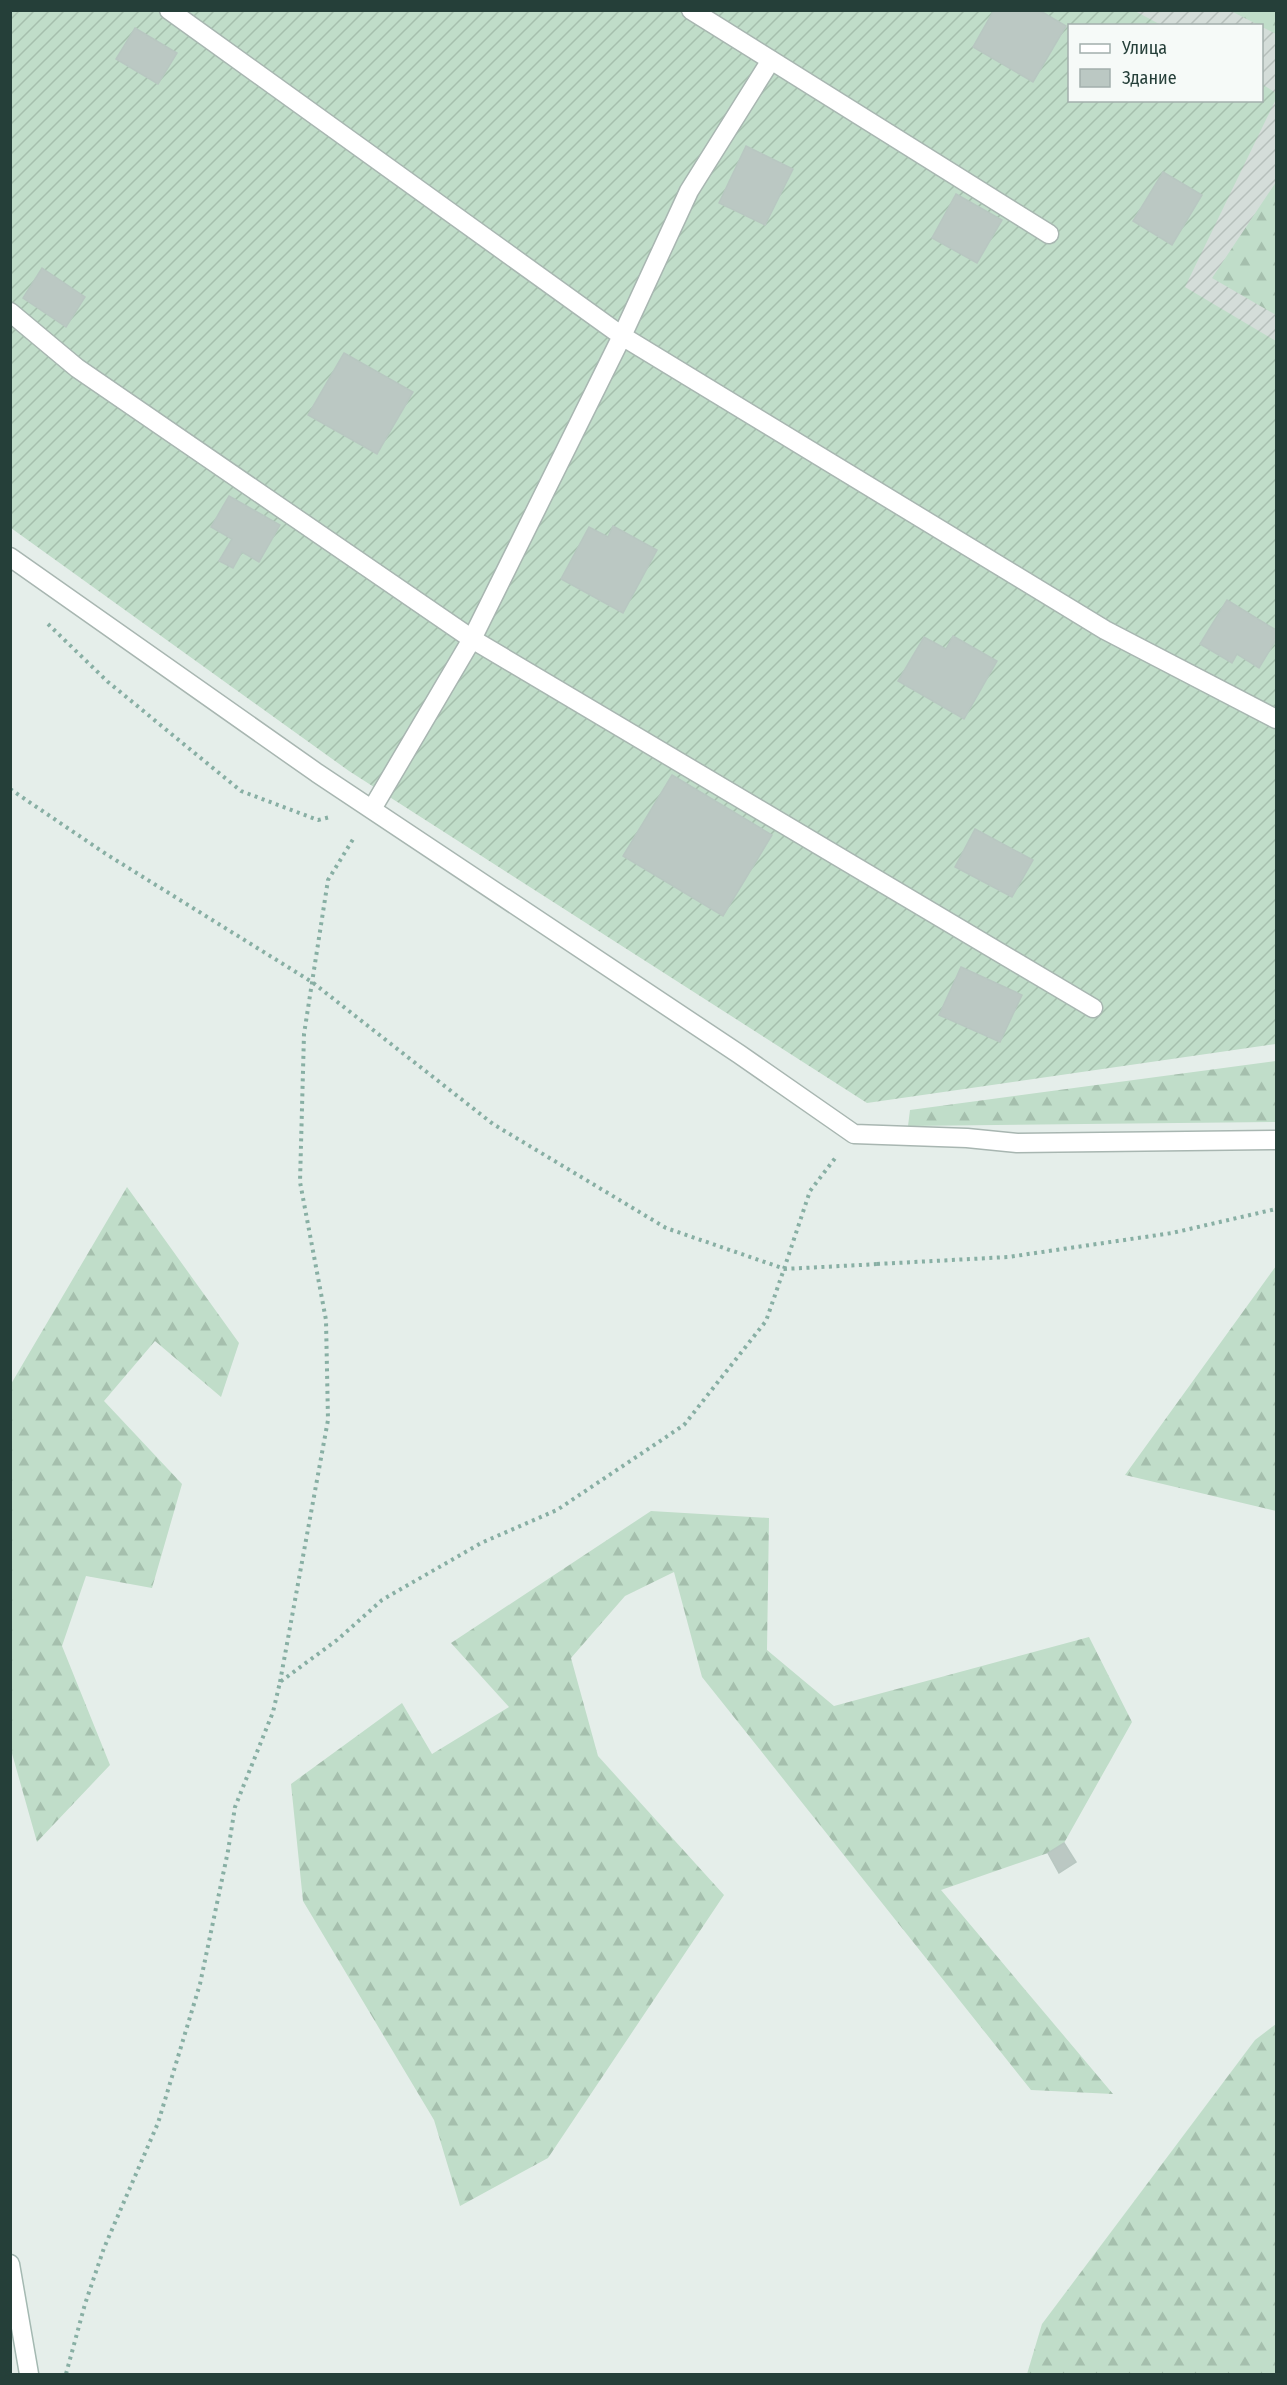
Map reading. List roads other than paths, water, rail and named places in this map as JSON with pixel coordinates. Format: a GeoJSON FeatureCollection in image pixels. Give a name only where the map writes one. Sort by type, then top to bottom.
{"type":"FeatureCollection","features":[{"type":"Feature","properties":{"kind":"street"},"geometry":{"type":"LineString","coordinates":[[169,10],[622,336],[1105,630],[1276,719]]}},
{"type":"Feature","properties":{"kind":"street"},"geometry":{"type":"LineString","coordinates":[[691,10],[1049,234]]}},
{"type":"Feature","properties":{"kind":"street"},"geometry":{"type":"LineString","coordinates":[[372,809],[472,639],[622,336],[689,191],[771,60]]}},
{"type":"Feature","properties":{"kind":"street"},"geometry":{"type":"LineString","coordinates":[[10,312],[77,368],[472,639],[1093,1008]]}},
{"type":"Feature","properties":{"kind":"street"},"geometry":{"type":"LineString","coordinates":[[10,557],[372,809],[740,1054],[854,1134],[967,1138],[1017,1143],[1276,1140]]}},
{"type":"Feature","properties":{"kind":"street"},"geometry":{"type":"LineString","coordinates":[[10,2264],[29,2374]]}}]}
